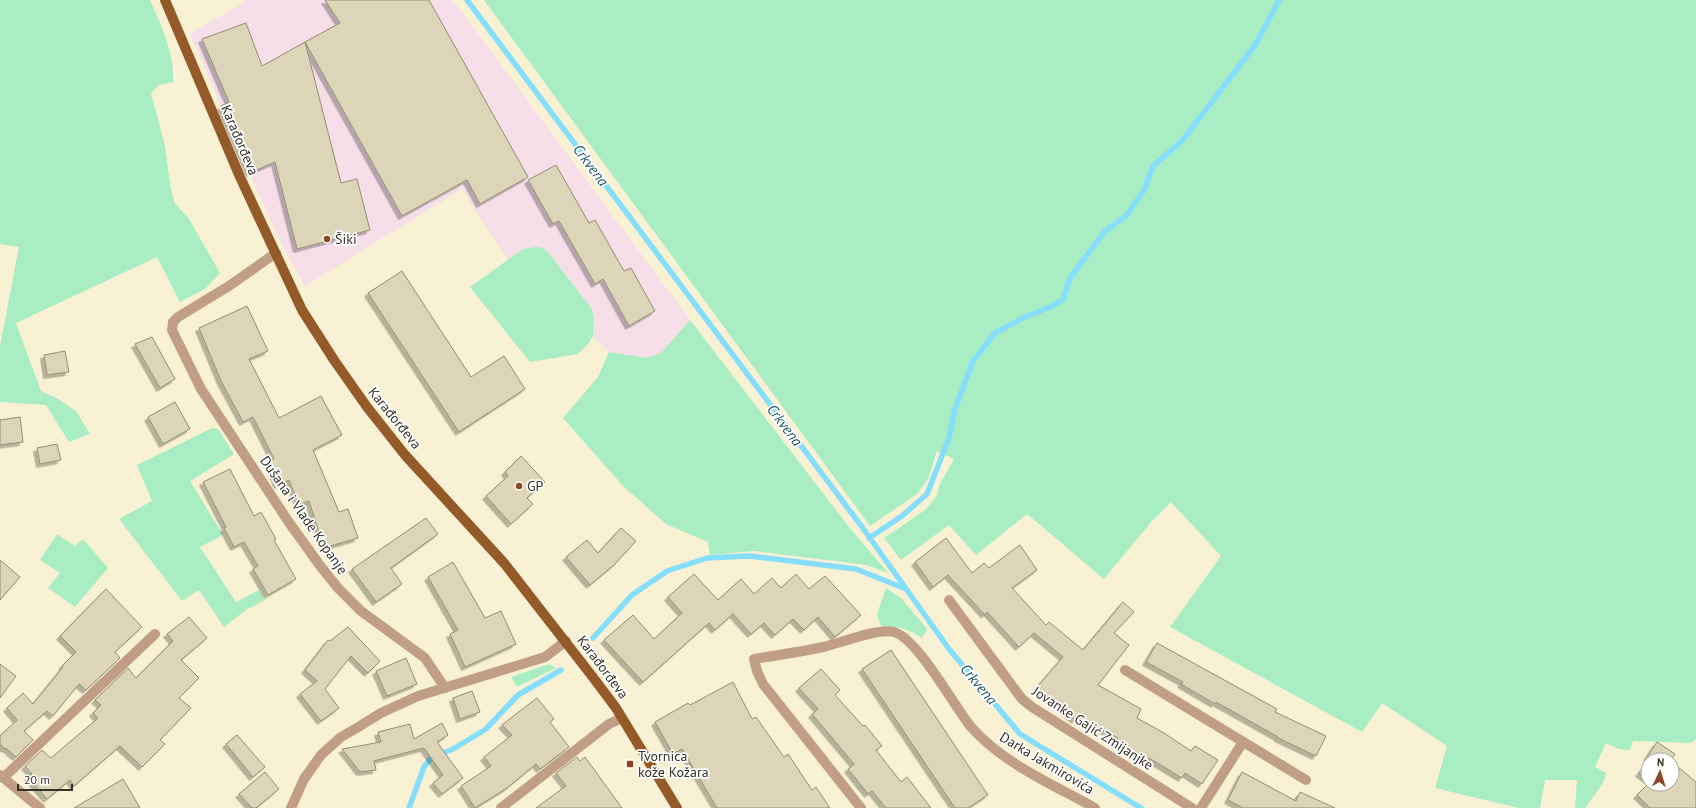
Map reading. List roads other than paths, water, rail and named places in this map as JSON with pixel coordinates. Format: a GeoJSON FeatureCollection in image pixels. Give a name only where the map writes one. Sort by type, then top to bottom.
{"type":"FeatureCollection","features":[{"type":"Feature","properties":{"kind":"main road","name":"Karađorđeva"},"geometry":{"type":"LineString","coordinates":[[165,0],[240,177],[302,310],[334,360],[367,407],[406,455],[504,563],[566,641],[622,718],[677,808]]}},
{"type":"Feature","properties":{"kind":"street","name":"Dušana i Vlade Kopanje"},"geometry":{"type":"LineString","coordinates":[[276,253],[229,286],[178,317],[173,322],[172,330],[201,389],[288,521],[321,567],[338,588],[361,611],[425,658],[445,688]]}},
{"type":"Feature","properties":{"kind":"street","name":"Jovanke Gajić Zmijanjke"},"geometry":{"type":"LineString","coordinates":[[949,600],[1022,699],[1032,707],[1192,808]]}},
{"type":"Feature","properties":{"kind":"street","name":"Darka Jakmirovića"},"geometry":{"type":"LineString","coordinates":[[861,808],[763,684],[757,672],[754,659],[821,647],[880,632],[893,632],[905,638],[916,650],[970,725],[983,739],[997,751],[1024,769],[1095,808]]}},
{"type":"Feature","properties":{"kind":"street"},"geometry":{"type":"LineString","coordinates":[[40,808],[2,777],[155,634]]}},
{"type":"Feature","properties":{"kind":"street"},"geometry":{"type":"LineString","coordinates":[[291,808],[304,779],[315,762],[341,737],[381,713],[418,696],[545,657],[566,641]]}},
{"type":"Feature","properties":{"kind":"street"},"geometry":{"type":"LineString","coordinates":[[1125,670],[1306,780]]}},
{"type":"Feature","properties":{"kind":"street"},"geometry":{"type":"LineString","coordinates":[[501,808],[609,724],[622,718]]}},
{"type":"Feature","properties":{"kind":"street"},"geometry":{"type":"LineString","coordinates":[[1201,808],[1243,742]]}},
{"type":"Feature","properties":{"kind":"waterway","name":"Crkvena"},"geometry":{"type":"LineString","coordinates":[[467,0],[862,527],[949,649],[1020,734],[1141,808]]}},
{"type":"Feature","properties":{"kind":"waterway"},"geometry":{"type":"LineString","coordinates":[[869,538],[902,516],[927,494],[949,438],[955,409],[973,361],[995,333],[1027,316],[1063,300],[1070,278],[1105,231],[1126,216],[1144,190],[1153,166],[1182,141],[1256,44],[1279,0]]}},
{"type":"Feature","properties":{"kind":"waterway"},"geometry":{"type":"LineString","coordinates":[[593,638],[632,595],[667,571],[707,558],[749,556],[856,569],[906,589]]}},
{"type":"Feature","properties":{"kind":"waterway"},"geometry":{"type":"LineString","coordinates":[[409,808],[424,767],[431,758],[453,749],[486,729],[518,695],[561,670]]}},
{"type":"Feature","properties":{"kind":"place","name":"Šiki"},"geometry":{"type":"Point","coordinates":[327,239]}},
{"type":"Feature","properties":{"kind":"place","name":"GP"},"geometry":{"type":"Point","coordinates":[519,486]}},
{"type":"Feature","properties":{"kind":"place","name":"Tvornica kože Kožara"},"geometry":{"type":"Point","coordinates":[630,764]}}]}
